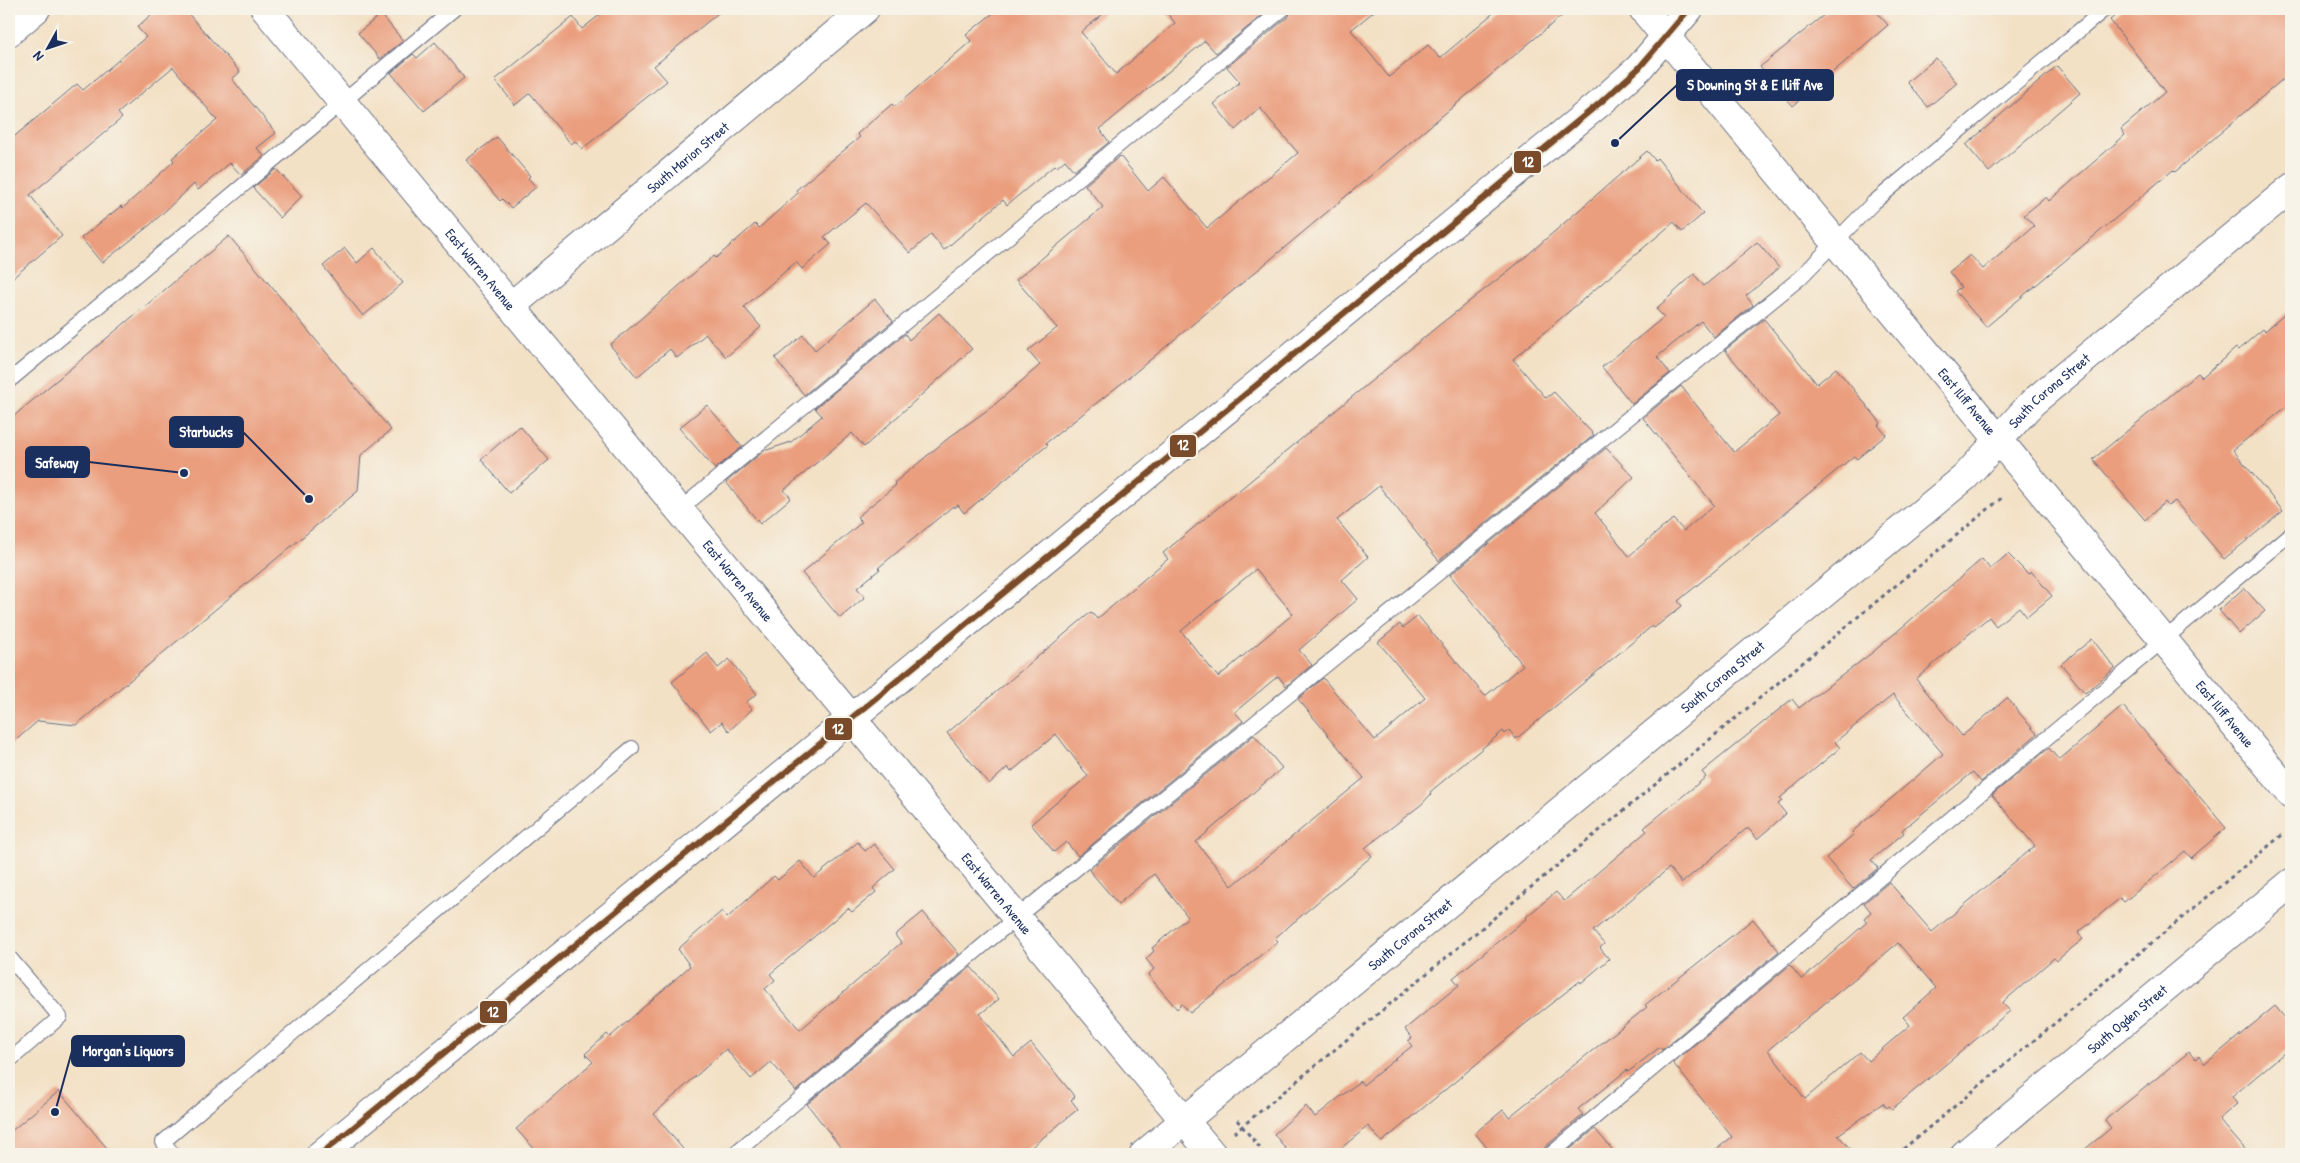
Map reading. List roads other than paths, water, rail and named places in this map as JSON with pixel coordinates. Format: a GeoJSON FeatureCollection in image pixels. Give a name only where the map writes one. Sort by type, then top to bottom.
{"type":"FeatureCollection","features":[{"type":"Feature","properties":{"kind":"street"},"geometry":{"type":"LineString","coordinates":[[9,32],[36,9]]}},
{"type":"Feature","properties":{"kind":"street","name":"East Warren Avenue"},"geometry":{"type":"LineString","coordinates":[[265,9],[1185,1121],[1221,1146]]}},
{"type":"Feature","properties":{"kind":"street","name":"South Marion Street"},"geometry":{"type":"LineString","coordinates":[[511,306],[865,9]]}},
{"type":"Feature","properties":{"kind":"street","name":"East Iliff Avenue"},"geometry":{"type":"LineString","coordinates":[[1643,9],[1834,242],[2000,439],[2291,794]]}},
{"type":"Feature","properties":{"kind":"street"},"geometry":{"type":"LineString","coordinates":[[321,1154],[1601,102],[1639,68],[1689,9]]}},
{"type":"Feature","properties":{"kind":"street","name":"South Corona Street"},"geometry":{"type":"LineString","coordinates":[[1144,1154],[1965,477],[2032,403],[2291,188]]}},
{"type":"Feature","properties":{"kind":"street","name":"South Ogden Street"},"geometry":{"type":"LineString","coordinates":[[1965,1154],[2291,883]]}},
{"type":"Feature","properties":{"kind":"lane"},"geometry":{"type":"LineString","coordinates":[[9,381],[454,9]]}},
{"type":"Feature","properties":{"kind":"lane"},"geometry":{"type":"LineString","coordinates":[[679,510],[1283,9]]}},
{"type":"Feature","properties":{"kind":"lane"},"geometry":{"type":"LineString","coordinates":[[734,1154],[1017,917],[1800,278],[1872,203],[2104,9]]}},
{"type":"Feature","properties":{"kind":"lane"},"geometry":{"type":"LineString","coordinates":[[1551,1154],[2291,533]]}},
{"type":"Feature","properties":{"kind":"lane"},"geometry":{"type":"LineString","coordinates":[[173,1154],[163,1142],[632,748]]}},
{"type":"Feature","properties":{"kind":"lane"},"geometry":{"type":"LineString","coordinates":[[9,957],[60,1017],[9,1061]]}},
{"type":"Feature","properties":{"kind":"place","name":"S Downing St & E Iliff Ave"},"geometry":{"type":"Point","coordinates":[1615,143]}},
{"type":"Feature","properties":{"kind":"place","name":"Safeway"},"geometry":{"type":"Point","coordinates":[184,473]}},
{"type":"Feature","properties":{"kind":"place","name":"Starbucks"},"geometry":{"type":"Point","coordinates":[309,499]}},
{"type":"Feature","properties":{"kind":"place","name":"Morgan's Liquors"},"geometry":{"type":"Point","coordinates":[55,1112]}}]}
